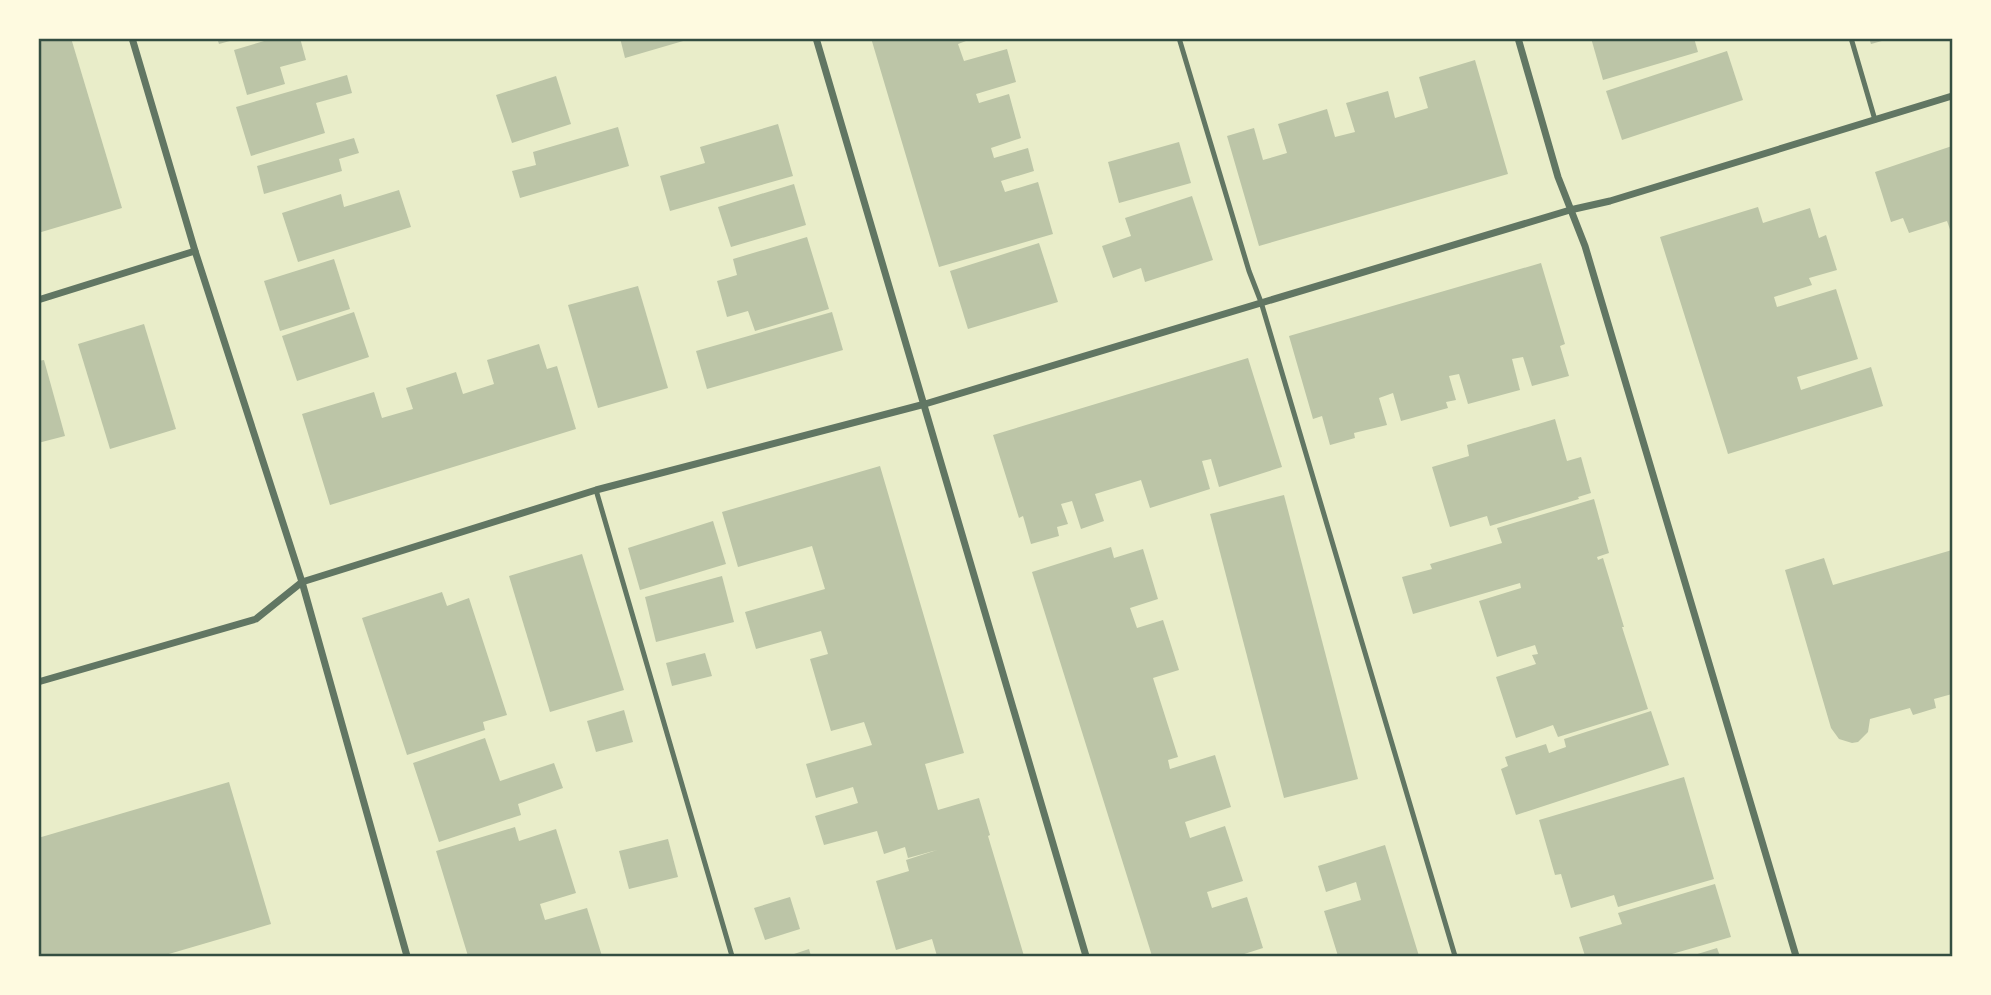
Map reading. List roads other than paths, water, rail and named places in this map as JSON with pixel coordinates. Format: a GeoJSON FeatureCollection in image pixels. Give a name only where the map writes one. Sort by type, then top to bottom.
{"type":"FeatureCollection","features":[{"type":"Feature","properties":{"kind":"street"},"geometry":{"type":"LineString","coordinates":[[132,38],[195,251],[302,582],[407,957]]}},
{"type":"Feature","properties":{"kind":"street"},"geometry":{"type":"LineString","coordinates":[[816,38],[1086,957]]}},
{"type":"Feature","properties":{"kind":"street"},"geometry":{"type":"LineString","coordinates":[[1518,38],[1558,177],[1589,259],[1796,957]]}},
{"type":"Feature","properties":{"kind":"street"},"geometry":{"type":"LineString","coordinates":[[38,682],[256,619],[302,582],[596,490],[925,404],[1570,210],[1610,201],[1952,96]]}},
{"type":"Feature","properties":{"kind":"street"},"geometry":{"type":"LineString","coordinates":[[38,300],[195,251]]}},
{"type":"Feature","properties":{"kind":"lane"},"geometry":{"type":"LineString","coordinates":[[1180,38],[1455,957]]}},
{"type":"Feature","properties":{"kind":"lane"},"geometry":{"type":"LineString","coordinates":[[1851,38],[1875,120]]}},
{"type":"Feature","properties":{"kind":"lane"},"geometry":{"type":"LineString","coordinates":[[596,490],[732,957]]}}]}
